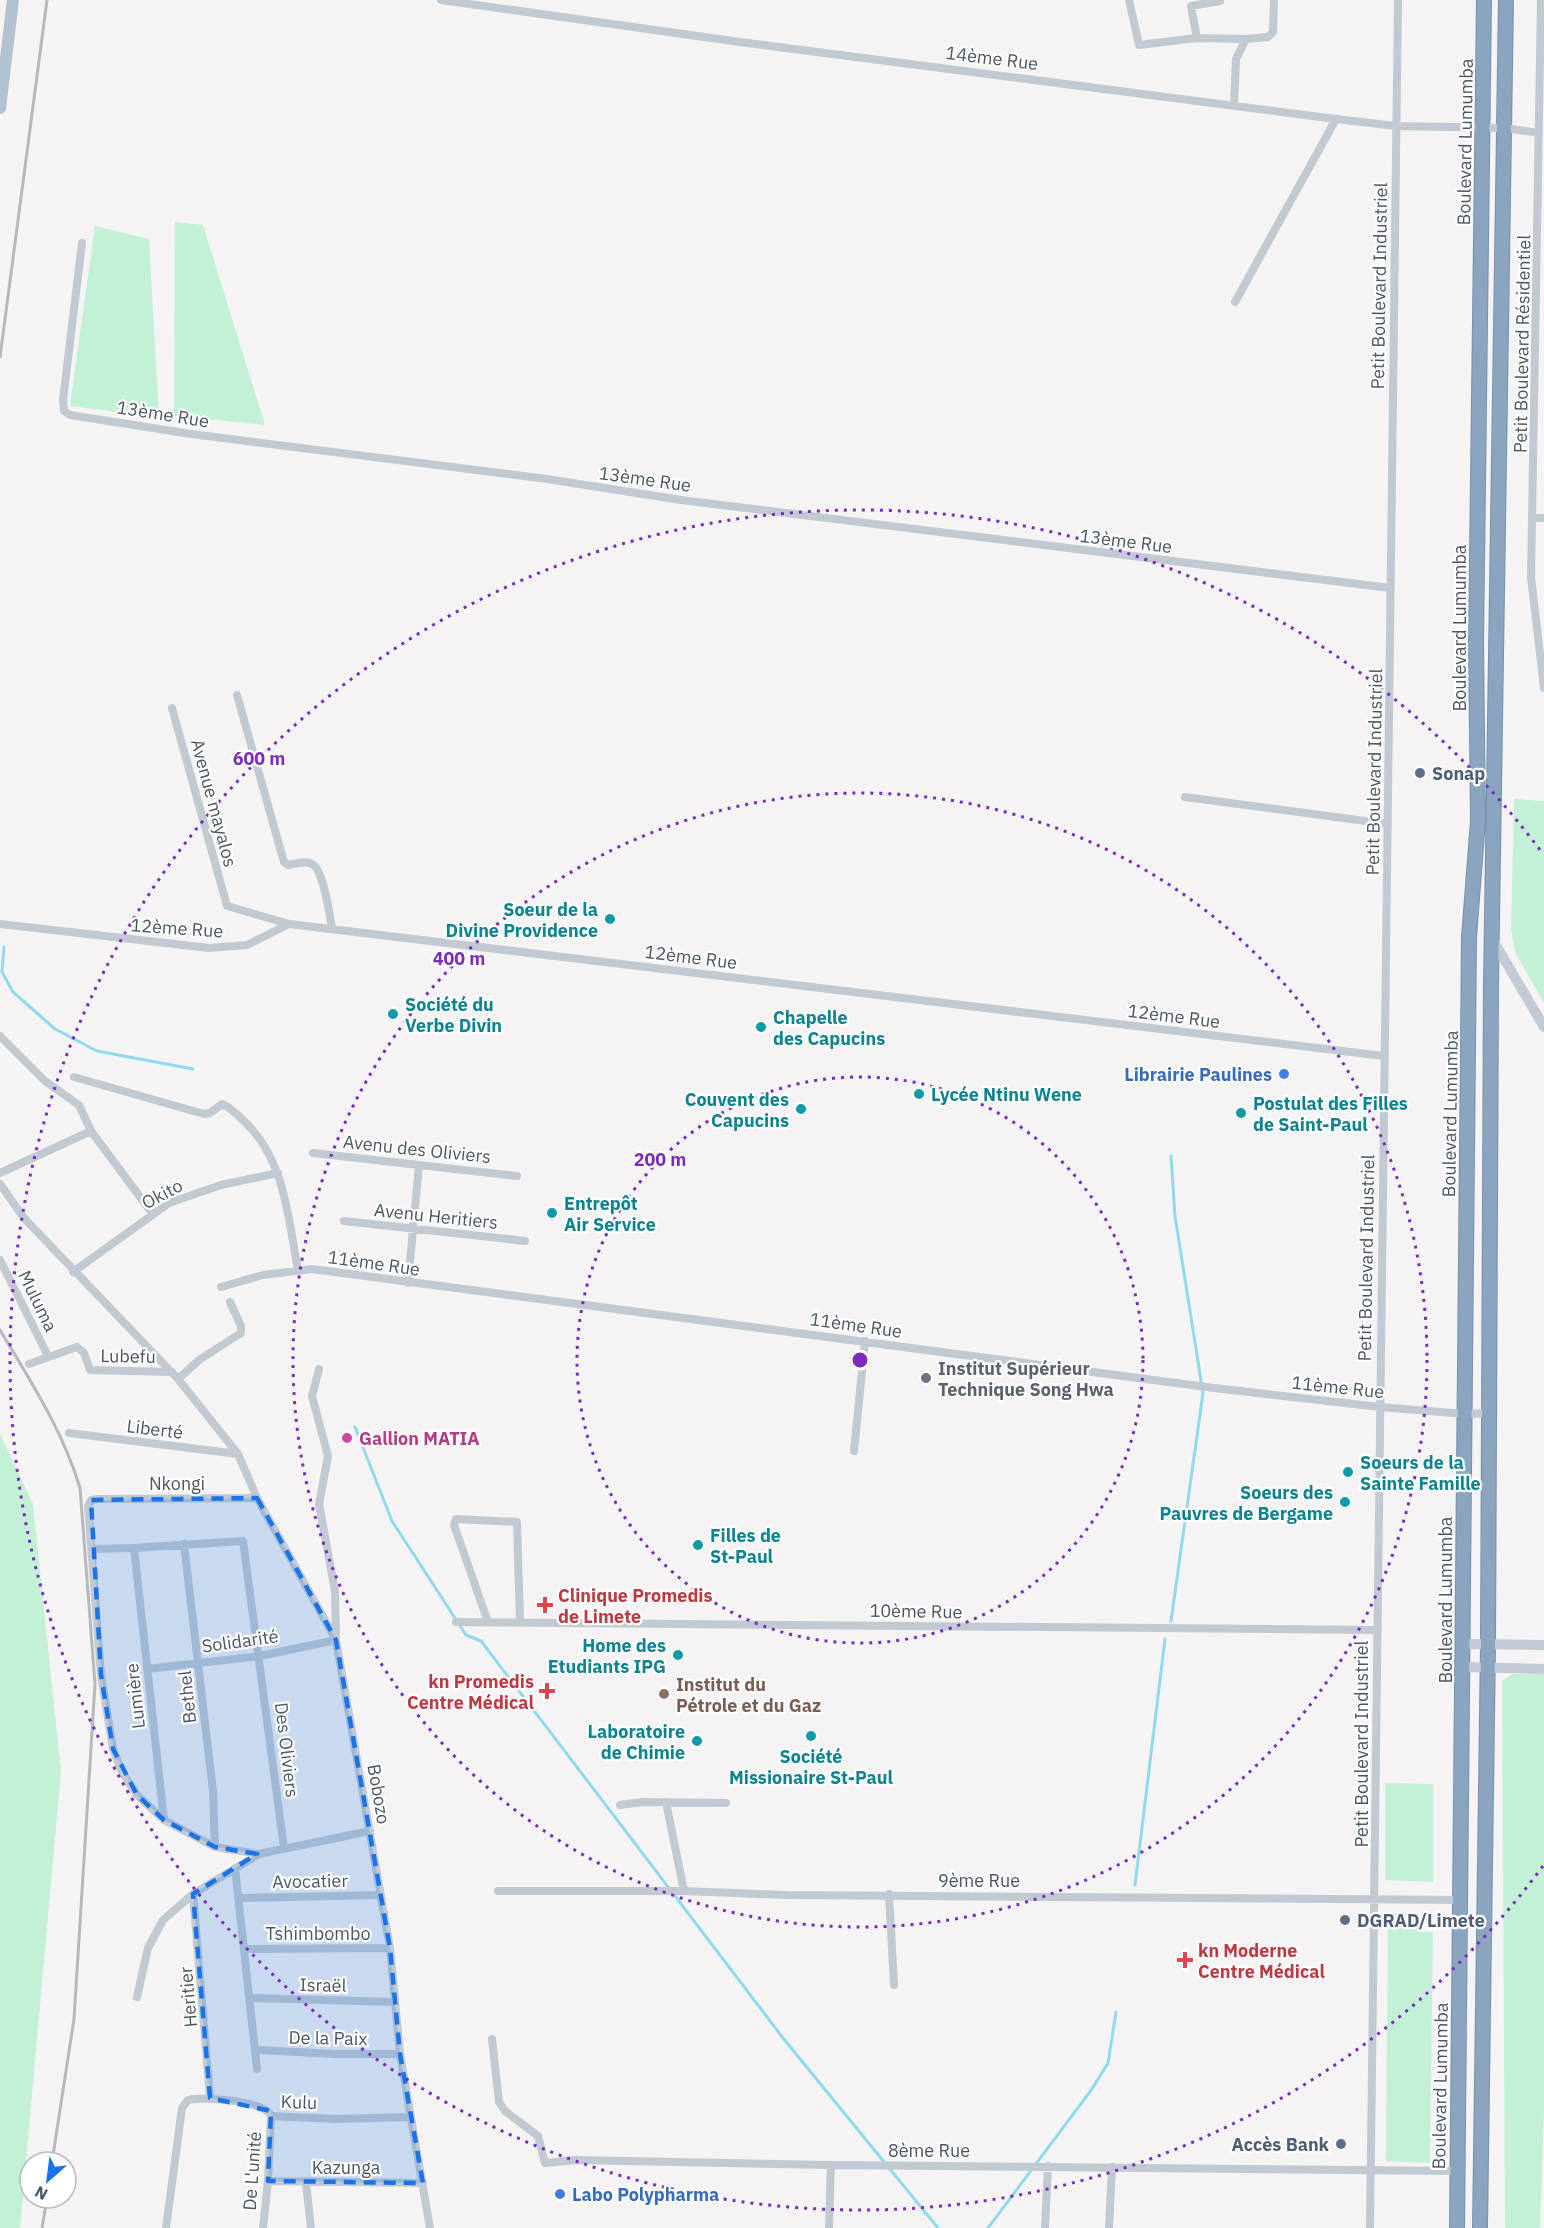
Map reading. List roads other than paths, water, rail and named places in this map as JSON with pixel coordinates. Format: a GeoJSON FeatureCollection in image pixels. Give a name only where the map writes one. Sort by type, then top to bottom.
{"type":"FeatureCollection","features":[{"type":"Feature","properties":{"kind":"highway","name":"Boulevard Lumumba"},"geometry":{"type":"LineString","coordinates":[[1457,2228],[1469,937],[1478,822],[1476,642],[1484,0]]}},
{"type":"Feature","properties":{"kind":"highway","name":"Boulevard Lumumba"},"geometry":{"type":"LineString","coordinates":[[1480,2228],[1488,1668],[1493,940],[1506,0]]}},
{"type":"Feature","properties":{"kind":"main road"},"geometry":{"type":"LineString","coordinates":[[0,108],[13,0]]}},
{"type":"Feature","properties":{"kind":"street","name":"14ème Rue"},"geometry":{"type":"LineString","coordinates":[[441,0],[740,42],[1336,119],[1396,126],[1505,128],[1539,133]]}},
{"type":"Feature","properties":{"kind":"street"},"geometry":{"type":"LineString","coordinates":[[1129,0],[1139,45],[1197,38],[1268,37],[1273,32],[1274,0]]}},
{"type":"Feature","properties":{"kind":"street","name":"Petit Boulevard Industriel"},"geometry":{"type":"LineString","coordinates":[[1370,2228],[1376,1899],[1376,1630],[1398,0]]}},
{"type":"Feature","properties":{"kind":"street","name":"Petit Boulevard Résidentiel"},"geometry":{"type":"LineString","coordinates":[[1541,0],[1533,603],[1544,688]]}},
{"type":"Feature","properties":{"kind":"street"},"geometry":{"type":"LineString","coordinates":[[1197,38],[1191,6],[1220,2]]}},
{"type":"Feature","properties":{"kind":"street"},"geometry":{"type":"LineString","coordinates":[[0,44],[8,33]]}},
{"type":"Feature","properties":{"kind":"street"},"geometry":{"type":"LineString","coordinates":[[1234,105],[1236,59],[1246,39]]}},
{"type":"Feature","properties":{"kind":"street"},"geometry":{"type":"LineString","coordinates":[[1235,302],[1336,119]]}},
{"type":"Feature","properties":{"kind":"street","name":"13ème Rue"},"geometry":{"type":"LineString","coordinates":[[82,243],[63,400],[64,411],[70,415],[191,434],[547,479],[681,500],[1390,588]]}},
{"type":"Feature","properties":{"kind":"street"},"geometry":{"type":"LineString","coordinates":[[1534,518],[1544,518]]}},
{"type":"Feature","properties":{"kind":"street"},"geometry":{"type":"LineString","coordinates":[[237,695],[284,862],[288,865],[306,862],[315,865],[320,873],[332,927]]}},
{"type":"Feature","properties":{"kind":"street","name":"Avenue mayalos"},"geometry":{"type":"LineString","coordinates":[[172,708],[227,906],[289,924]]}},
{"type":"Feature","properties":{"kind":"street"},"geometry":{"type":"LineString","coordinates":[[1185,797],[1388,824]]}},
{"type":"Feature","properties":{"kind":"street","name":"12ème Rue"},"geometry":{"type":"LineString","coordinates":[[0,924],[209,948],[247,945],[289,924],[332,927],[1384,1056]]}},
{"type":"Feature","properties":{"kind":"street"},"geometry":{"type":"LineString","coordinates":[[1493,940],[1544,1027]]}},
{"type":"Feature","properties":{"kind":"street"},"geometry":{"type":"LineString","coordinates":[[0,1036],[45,1081],[79,1106],[91,1131],[152,1213]]}},
{"type":"Feature","properties":{"kind":"street"},"geometry":{"type":"LineString","coordinates":[[74,1077],[204,1114],[210,1113],[219,1106],[226,1106],[259,1135],[278,1173],[298,1270]]}},
{"type":"Feature","properties":{"kind":"street"},"geometry":{"type":"LineString","coordinates":[[0,1173],[91,1131]]}},
{"type":"Feature","properties":{"kind":"street","name":"Avenu des Oliviers"},"geometry":{"type":"LineString","coordinates":[[314,1153],[517,1176]]}},
{"type":"Feature","properties":{"kind":"street"},"geometry":{"type":"LineString","coordinates":[[408,1282],[419,1165]]}},
{"type":"Feature","properties":{"kind":"street","name":"Okito"},"geometry":{"type":"LineString","coordinates":[[73,1272],[131,1232],[152,1213],[184,1196],[278,1173]]}},
{"type":"Feature","properties":{"kind":"street"},"geometry":{"type":"LineString","coordinates":[[0,1184],[24,1218],[73,1272],[172,1372],[238,1454],[257,1498],[336,1640]]}},
{"type":"Feature","properties":{"kind":"street","name":"Avenu Heritiers"},"geometry":{"type":"LineString","coordinates":[[344,1221],[525,1241]]}},
{"type":"Feature","properties":{"kind":"street","name":"Muluma"},"geometry":{"type":"LineString","coordinates":[[0,1260],[48,1356]]}},
{"type":"Feature","properties":{"kind":"street","name":"11ème Rue"},"geometry":{"type":"LineString","coordinates":[[221,1287],[263,1275],[312,1269],[1215,1388],[1380,1407],[1465,1414],[1489,1413]]}},
{"type":"Feature","properties":{"kind":"street"},"geometry":{"type":"LineString","coordinates":[[178,1379],[199,1360],[241,1334],[241,1326],[230,1302]]}},
{"type":"Feature","properties":{"kind":"street"},"geometry":{"type":"LineString","coordinates":[[854,1451],[865,1341]]}},
{"type":"Feature","properties":{"kind":"street","name":"Lubefu"},"geometry":{"type":"LineString","coordinates":[[29,1364],[77,1347],[84,1353],[90,1370],[172,1372]]}},
{"type":"Feature","properties":{"kind":"street","name":"Bobozo"},"geometry":{"type":"LineString","coordinates":[[319,1369],[312,1396],[327,1456],[319,1504],[335,1591],[338,1618],[336,1640],[390,1948],[400,2054],[430,2228]]}},
{"type":"Feature","properties":{"kind":"street","name":"Liberté"},"geometry":{"type":"LineString","coordinates":[[69,1433],[238,1454]]}},
{"type":"Feature","properties":{"kind":"street","name":"Nkongi"},"geometry":{"type":"LineString","coordinates":[[92,1549],[88,1506],[91,1500],[257,1498]]}},
{"type":"Feature","properties":{"kind":"street"},"geometry":{"type":"LineString","coordinates":[[488,1622],[454,1525],[456,1519],[517,1522],[520,1622]]}},
{"type":"Feature","properties":{"kind":"street"},"geometry":{"type":"LineString","coordinates":[[260,1656],[243,1541],[92,1549],[100,1675],[113,1749],[122,1772],[137,1795],[164,1820],[215,1848],[260,1854]]}},
{"type":"Feature","properties":{"kind":"street","name":"Bethel"},"geometry":{"type":"LineString","coordinates":[[184,1544],[213,1791],[215,1848]]}},
{"type":"Feature","properties":{"kind":"street","name":"Lumière"},"geometry":{"type":"LineString","coordinates":[[134,1548],[164,1820]]}},
{"type":"Feature","properties":{"kind":"street","name":"10ème Rue"},"geometry":{"type":"LineString","coordinates":[[456,1622],[1376,1630]]}},
{"type":"Feature","properties":{"kind":"street","name":"Solidarité"},"geometry":{"type":"LineString","coordinates":[[147,1669],[260,1656],[336,1640]]}},
{"type":"Feature","properties":{"kind":"street"},"geometry":{"type":"LineString","coordinates":[[1463,1644],[1544,1645]]}},
{"type":"Feature","properties":{"kind":"street","name":"Des Oliviers"},"geometry":{"type":"LineString","coordinates":[[260,1656],[284,1848]]}},
{"type":"Feature","properties":{"kind":"street"},"geometry":{"type":"LineString","coordinates":[[1463,1667],[1544,1669]]}},
{"type":"Feature","properties":{"kind":"street"},"geometry":{"type":"LineString","coordinates":[[666,1802],[684,1891]]}},
{"type":"Feature","properties":{"kind":"street"},"geometry":{"type":"LineString","coordinates":[[620,1805],[666,1802],[726,1803]]}},
{"type":"Feature","properties":{"kind":"street"},"geometry":{"type":"LineString","coordinates":[[136,1996],[148,1948],[163,1920],[193,1894],[260,1854],[370,1831]]}},
{"type":"Feature","properties":{"kind":"street"},"geometry":{"type":"LineString","coordinates":[[235,1868],[241,1898],[257,2069]]}},
{"type":"Feature","properties":{"kind":"street","name":"9ème Rue"},"geometry":{"type":"LineString","coordinates":[[498,1891],[1461,1900]]}},
{"type":"Feature","properties":{"kind":"street","name":"Heritier"},"geometry":{"type":"LineString","coordinates":[[193,1894],[210,2098]]}},
{"type":"Feature","properties":{"kind":"street"},"geometry":{"type":"LineString","coordinates":[[890,1894],[894,1985]]}},
{"type":"Feature","properties":{"kind":"street","name":"Avocatier"},"geometry":{"type":"LineString","coordinates":[[241,1898],[381,1895]]}},
{"type":"Feature","properties":{"kind":"street","name":"Tshimbombo"},"geometry":{"type":"LineString","coordinates":[[245,1949],[390,1948]]}},
{"type":"Feature","properties":{"kind":"street","name":"Israël"},"geometry":{"type":"LineString","coordinates":[[250,1998],[395,2002]]}},
{"type":"Feature","properties":{"kind":"street","name":"8ème Rue"},"geometry":{"type":"LineString","coordinates":[[492,2039],[499,2102],[505,2111],[538,2136],[545,2163],[576,2160],[831,2165],[1457,2171]]}},
{"type":"Feature","properties":{"kind":"street","name":"De la Paix"},"geometry":{"type":"LineString","coordinates":[[256,2050],[400,2054]]}},
{"type":"Feature","properties":{"kind":"street","name":"Kulu"},"geometry":{"type":"LineString","coordinates":[[165,2228],[182,2108],[185,2102],[210,2098],[257,2106],[266,2110],[271,2116],[410,2117]]}},
{"type":"Feature","properties":{"kind":"street","name":"De L'unité"},"geometry":{"type":"LineString","coordinates":[[263,2228],[271,2116]]}},
{"type":"Feature","properties":{"kind":"street"},"geometry":{"type":"LineString","coordinates":[[829,2228],[831,2165]]}},
{"type":"Feature","properties":{"kind":"street"},"geometry":{"type":"LineString","coordinates":[[1045,2228],[1048,2166]]}},
{"type":"Feature","properties":{"kind":"street"},"geometry":{"type":"LineString","coordinates":[[1108,2228],[1112,2167]]}},
{"type":"Feature","properties":{"kind":"street","name":"Kazunga"},"geometry":{"type":"LineString","coordinates":[[268,2181],[423,2182]]}},
{"type":"Feature","properties":{"kind":"street"},"geometry":{"type":"LineString","coordinates":[[306,2182],[311,2228]]}},
{"type":"Feature","properties":{"kind":"waterway"},"geometry":{"type":"LineString","coordinates":[[4,947],[2,972],[13,992],[55,1029],[97,1051],[193,1069]]}},
{"type":"Feature","properties":{"kind":"waterway"},"geometry":{"type":"LineString","coordinates":[[1171,1156],[1175,1216],[1203,1393],[1171,1621]]}},
{"type":"Feature","properties":{"kind":"waterway"},"geometry":{"type":"LineString","coordinates":[[355,1427],[392,1521],[466,1635],[481,1641],[783,2038],[938,2228]]}},
{"type":"Feature","properties":{"kind":"waterway"},"geometry":{"type":"LineString","coordinates":[[1135,1885],[1165,1639]]}},
{"type":"Feature","properties":{"kind":"waterway"},"geometry":{"type":"LineString","coordinates":[[988,2228],[1092,2089],[1108,2063],[1116,2012]]}},
{"type":"Feature","properties":{"kind":"railway"},"geometry":{"type":"LineString","coordinates":[[0,357],[47,0]]}},
{"type":"Feature","properties":{"kind":"railway"},"geometry":{"type":"LineString","coordinates":[[0,1330],[55,1426],[80,1488],[95,1684],[74,2019],[54,2150]]}},
{"type":"Feature","properties":{"kind":"railway"},"geometry":{"type":"LineString","coordinates":[[42,2228],[45,2210]]}},
{"type":"Feature","properties":{"kind":"place","name":"Sonap"},"geometry":{"type":"Point","coordinates":[1420,773]}},
{"type":"Feature","properties":{"kind":"place","name":"Soeur de la Divine Providence"},"geometry":{"type":"Point","coordinates":[610,919]}},
{"type":"Feature","properties":{"kind":"place","name":"Société du Verbe Divin"},"geometry":{"type":"Point","coordinates":[393,1014]}},
{"type":"Feature","properties":{"kind":"place","name":"Chapelle des Capucins"},"geometry":{"type":"Point","coordinates":[761,1027]}},
{"type":"Feature","properties":{"kind":"place","name":"Librairie Paulines"},"geometry":{"type":"Point","coordinates":[1284,1074]}},
{"type":"Feature","properties":{"kind":"place","name":"Lycée Ntinu Wene"},"geometry":{"type":"Point","coordinates":[919,1094]}},
{"type":"Feature","properties":{"kind":"place","name":"Couvent des Capucins"},"geometry":{"type":"Point","coordinates":[801,1109]}},
{"type":"Feature","properties":{"kind":"place","name":"Postulat des Filles de Saint-Paul"},"geometry":{"type":"Point","coordinates":[1241,1113]}},
{"type":"Feature","properties":{"kind":"place","name":"Entrepôt Air Service"},"geometry":{"type":"Point","coordinates":[552,1213]}},
{"type":"Feature","properties":{"kind":"place","name":"Institut Supérieur Technique Song Hwa"},"geometry":{"type":"Point","coordinates":[926,1378]}},
{"type":"Feature","properties":{"kind":"place","name":"Gallion MATIA"},"geometry":{"type":"Point","coordinates":[347,1438]}},
{"type":"Feature","properties":{"kind":"place","name":"Soeurs de la Sainte Famille"},"geometry":{"type":"Point","coordinates":[1348,1472]}},
{"type":"Feature","properties":{"kind":"place","name":"Soeurs des Pauvres de Bergame"},"geometry":{"type":"Point","coordinates":[1345,1502]}},
{"type":"Feature","properties":{"kind":"place","name":"Filles de St-Paul"},"geometry":{"type":"Point","coordinates":[698,1545]}},
{"type":"Feature","properties":{"kind":"place","name":"Clinique Promedis de Limete"},"geometry":{"type":"Point","coordinates":[545,1605]}},
{"type":"Feature","properties":{"kind":"place","name":"Home des Etudiants IPG"},"geometry":{"type":"Point","coordinates":[678,1655]}},
{"type":"Feature","properties":{"kind":"place","name":"kn Promedis Centre Médical"},"geometry":{"type":"Point","coordinates":[547,1691]}},
{"type":"Feature","properties":{"kind":"place","name":"Institut du Pétrole et du Gaz"},"geometry":{"type":"Point","coordinates":[664,1694]}},
{"type":"Feature","properties":{"kind":"place","name":"Société Missionaire St-Paul"},"geometry":{"type":"Point","coordinates":[811,1736]}},
{"type":"Feature","properties":{"kind":"place","name":"Laboratoire de Chimie"},"geometry":{"type":"Point","coordinates":[697,1741]}},
{"type":"Feature","properties":{"kind":"place","name":"DGRAD/Limete"},"geometry":{"type":"Point","coordinates":[1345,1920]}},
{"type":"Feature","properties":{"kind":"place","name":"kn Moderne Centre Médical"},"geometry":{"type":"Point","coordinates":[1185,1960]}},
{"type":"Feature","properties":{"kind":"place","name":"Accès Bank"},"geometry":{"type":"Point","coordinates":[1341,2144]}},
{"type":"Feature","properties":{"kind":"place","name":"Labo Polypharma"},"geometry":{"type":"Point","coordinates":[560,2194]}}]}
